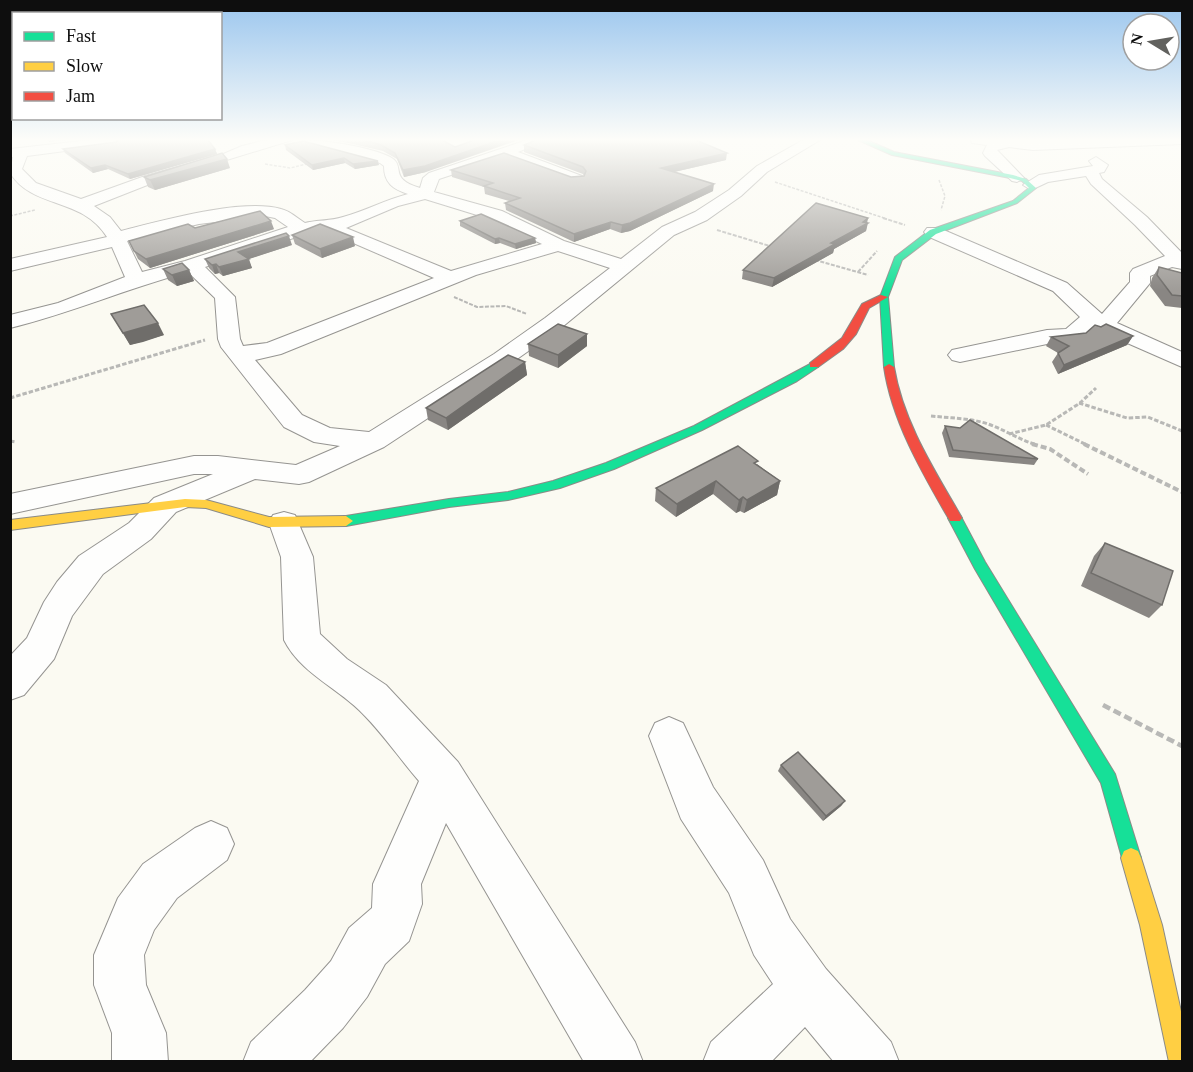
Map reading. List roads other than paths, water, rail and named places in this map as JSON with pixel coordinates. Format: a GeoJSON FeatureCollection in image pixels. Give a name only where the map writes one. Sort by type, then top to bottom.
{"type":"FeatureCollection","features":[{"type":"Feature","properties":{"kind":"street"},"geometry":{"type":"LineString","coordinates":[[36,190],[93,212],[118,238],[127,264],[136,280]]}},
{"type":"Feature","properties":{"kind":"street"},"geometry":{"type":"LineString","coordinates":[[78,205],[123,190]]}},
{"type":"Feature","properties":{"kind":"street"},"geometry":{"type":"LineString","coordinates":[[373,193],[385,190]]}},
{"type":"Feature","properties":{"kind":"street"},"geometry":{"type":"LineString","coordinates":[[413,190],[502,218],[558,245],[623,266]]}},
{"type":"Feature","properties":{"kind":"street"},"geometry":{"type":"LineString","coordinates":[[425,194],[426,190]]}},
{"type":"Feature","properties":{"kind":"street"},"geometry":{"type":"LineString","coordinates":[[10,504],[194,465],[218,465],[299,475],[374,441],[502,359],[553,324],[668,231],[696,218],[738,190]]}},
{"type":"Feature","properties":{"kind":"street"},"geometry":{"type":"LineString","coordinates":[[1030,190],[1015,202],[936,223],[898,259],[884,297],[889,374],[903,415],[925,463],[980,565],[1109,780],[1152,925],[1181,1062]]}},
{"type":"Feature","properties":{"kind":"street"},"geometry":{"type":"LineString","coordinates":[[1105,190],[1181,262]]}},
{"type":"Feature","properties":{"kind":"street"},"geometry":{"type":"LineString","coordinates":[[322,224],[344,223],[425,194]]}},
{"type":"Feature","properties":{"kind":"street"},"geometry":{"type":"LineString","coordinates":[[10,265],[186,221],[261,212],[322,224],[451,278]]}},
{"type":"Feature","properties":{"kind":"street"},"geometry":{"type":"LineString","coordinates":[[10,322],[65,307],[136,280],[192,265],[301,220]]}},
{"type":"Feature","properties":{"kind":"street"},"geometry":{"type":"LineString","coordinates":[[936,223],[1060,287],[1076,298],[1097,321],[1180,358]]}},
{"type":"Feature","properties":{"kind":"street"},"geometry":{"type":"LineString","coordinates":[[232,343],[254,353],[273,349],[451,278],[558,245]]}},
{"type":"Feature","properties":{"kind":"street"},"geometry":{"type":"LineString","coordinates":[[960,355],[1047,337],[1072,335],[1120,310],[1140,283],[1140,273],[1169,261],[1181,262]]}},
{"type":"Feature","properties":{"kind":"street"},"geometry":{"type":"LineString","coordinates":[[192,265],[225,297],[232,343],[293,421],[324,436],[374,441]]}},
{"type":"Feature","properties":{"kind":"street"},"geometry":{"type":"LineString","coordinates":[[10,525],[72,519],[165,505],[206,504],[269,522],[351,521],[449,503],[508,496],[556,485],[610,466],[698,428],[793,379],[836,351],[856,329],[865,306],[884,297]]}},
{"type":"Feature","properties":{"kind":"street"},"geometry":{"type":"LineString","coordinates":[[10,683],[41,648],[56,612],[69,591],[91,565],[140,531],[165,505],[251,470]]}},
{"type":"Feature","properties":{"kind":"street"},"geometry":{"type":"LineString","coordinates":[[284,522],[297,557],[302,640],[327,664],[372,697],[443,777],[615,1062]]}},
{"type":"Feature","properties":{"kind":"street"},"geometry":{"type":"LineString","coordinates":[[669,736],[698,803],[746,876],[772,937],[807,988],[871,1062]]}},
{"type":"Feature","properties":{"kind":"street"},"geometry":{"type":"LineString","coordinates":[[271,1062],[324,1010],[349,979],[366,946],[392,924],[398,904],[397,884],[443,777]]}},
{"type":"Feature","properties":{"kind":"street"},"geometry":{"type":"LineString","coordinates":[[140,1062],[139,1033],[120,985],[118,955],[135,915],[160,881],[211,844]]}},
{"type":"Feature","properties":{"kind":"street"},"geometry":{"type":"LineString","coordinates":[[730,1062],[807,988]]}}]}
